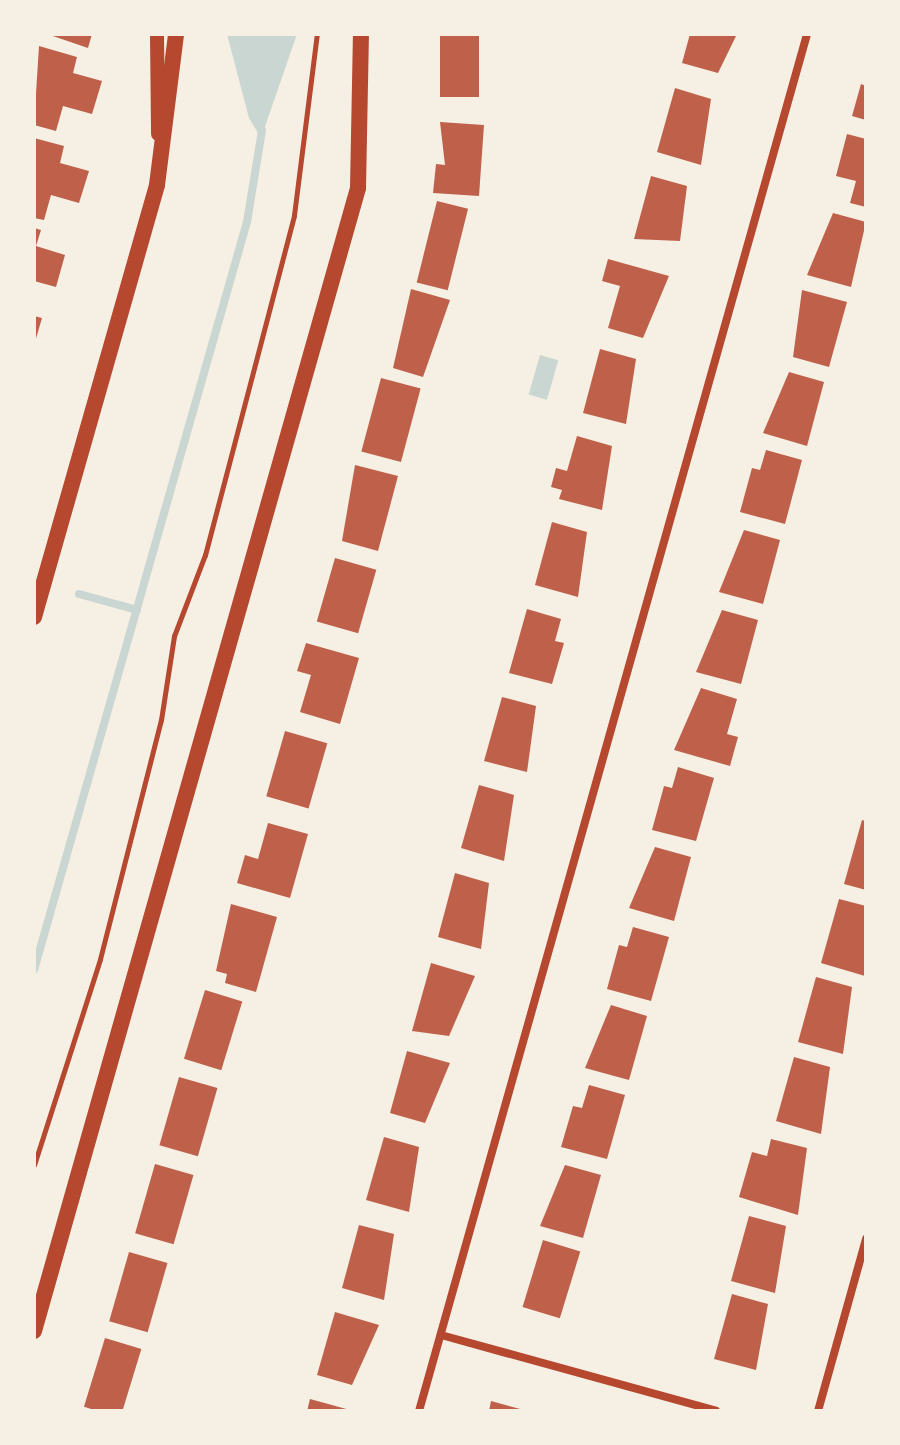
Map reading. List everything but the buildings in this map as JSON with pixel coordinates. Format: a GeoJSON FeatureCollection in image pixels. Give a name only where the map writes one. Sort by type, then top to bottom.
{"type":"FeatureCollection","features":[{"type":"Feature","properties":{"kind":"main road"},"geometry":{"type":"LineString","coordinates":[[34,617],[157,185],[176,34]]}},
{"type":"Feature","properties":{"kind":"main road"},"geometry":{"type":"LineString","coordinates":[[34,1331],[358,188],[361,34]]}},
{"type":"Feature","properties":{"kind":"street"},"geometry":{"type":"LineString","coordinates":[[157,34],[157,185]]}},
{"type":"Feature","properties":{"kind":"street"},"geometry":{"type":"LineString","coordinates":[[419,1411],[807,34]]}},
{"type":"Feature","properties":{"kind":"street"},"geometry":{"type":"LineString","coordinates":[[818,1411],[866,1239]]}},
{"type":"Feature","properties":{"kind":"street"},"geometry":{"type":"LineString","coordinates":[[441,1335],[716,1411]]}},
{"type":"Feature","properties":{"kind":"path"},"geometry":{"type":"LineString","coordinates":[[34,1165],[100,959],[161,720],[174,636],[205,555],[273,302],[302,167],[317,34]]}},
{"type":"Feature","properties":{"kind":"shaded area"},"geometry":{"type":"Polygon","coordinates":[[[227,34],[297,34],[261,138],[249,118],[227,34]]]}},
{"type":"Feature","properties":{"kind":"shaded area"},"geometry":{"type":"Polygon","coordinates":[[[540,355],[558,360],[547,400],[529,394],[540,355]]]}},
{"type":"Feature","properties":{"kind":"waterway"},"geometry":{"type":"LineString","coordinates":[[34,970],[247,222],[262,130]]}},
{"type":"Feature","properties":{"kind":"waterway"},"geometry":{"type":"LineString","coordinates":[[79,594],[137,610]]}}]}
